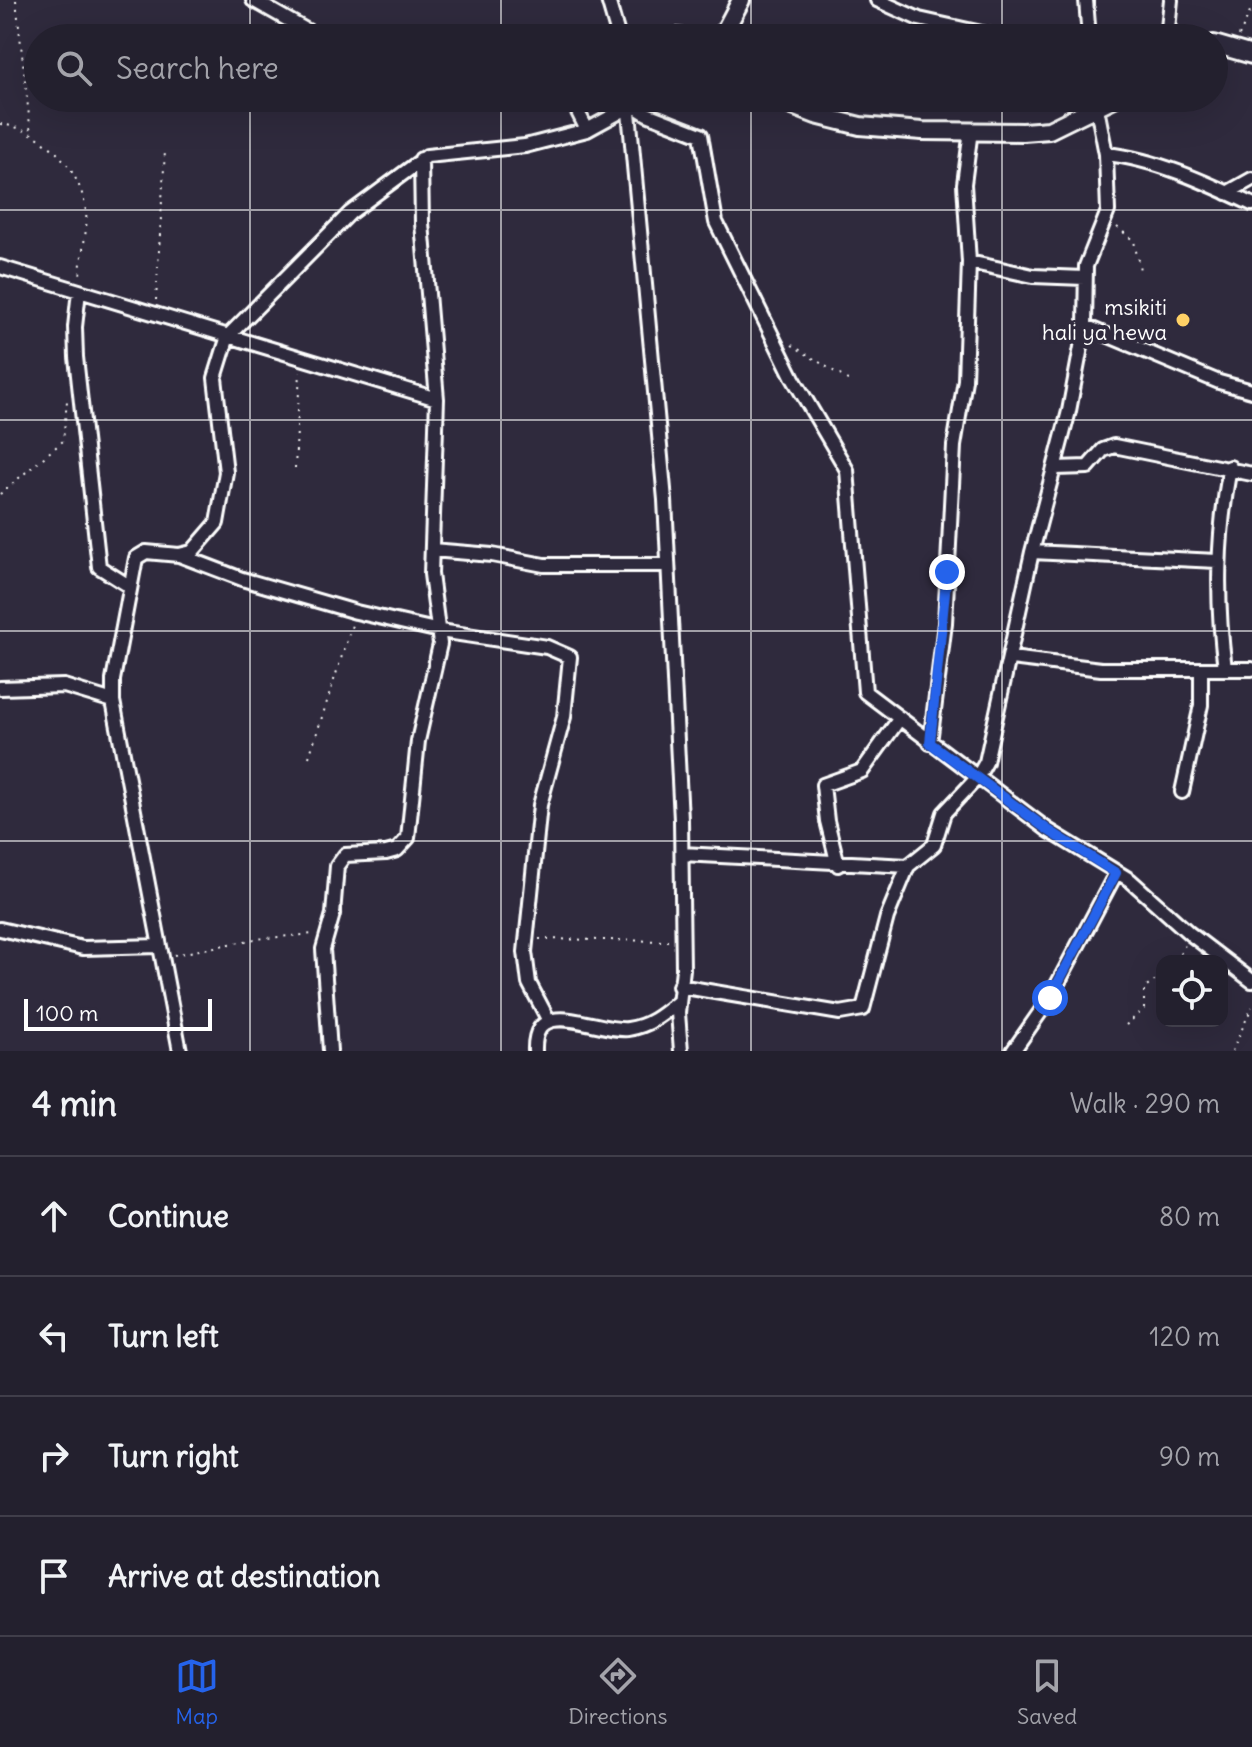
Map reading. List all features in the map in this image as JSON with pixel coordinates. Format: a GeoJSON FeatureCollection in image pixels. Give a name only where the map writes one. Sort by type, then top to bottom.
{"type":"FeatureCollection","features":[{"type":"Feature","properties":{"kind":"street"},"geometry":{"type":"LineString","coordinates":[[253,0],[295,24]]}},
{"type":"Feature","properties":{"kind":"street"},"geometry":{"type":"LineString","coordinates":[[608,0],[615,24]]}},
{"type":"Feature","properties":{"kind":"street"},"geometry":{"type":"LineString","coordinates":[[728,24],[741,0]]}},
{"type":"Feature","properties":{"kind":"street"},"geometry":{"type":"LineString","coordinates":[[877,0],[919,19],[941,24]]}},
{"type":"Feature","properties":{"kind":"street"},"geometry":{"type":"LineString","coordinates":[[1086,0],[1088,24]]}},
{"type":"Feature","properties":{"kind":"street"},"geometry":{"type":"LineString","coordinates":[[1168,24],[1171,0]]}},
{"type":"Feature","properties":{"kind":"street"},"geometry":{"type":"LineString","coordinates":[[578,112],[587,130]]}},
{"type":"Feature","properties":{"kind":"street"},"geometry":{"type":"LineString","coordinates":[[179,555],[197,549],[217,523],[226,472],[215,378],[228,336],[350,213],[421,159],[456,151],[525,146],[587,130],[613,112]]}},
{"type":"Feature","properties":{"kind":"street"},"geometry":{"type":"LineString","coordinates":[[629,112],[668,565],[682,854],[683,969],[678,1002],[681,1051]]}},
{"type":"Feature","properties":{"kind":"street"},"geometry":{"type":"LineString","coordinates":[[644,112],[701,135],[716,222],[774,334],[793,378],[847,470],[865,692],[977,778],[1153,898],[1189,933],[1252,981]]}},
{"type":"Feature","properties":{"kind":"street"},"geometry":{"type":"LineString","coordinates":[[808,112],[860,126],[922,131],[1037,132],[1082,112]]}},
{"type":"Feature","properties":{"kind":"street"},"geometry":{"type":"LineString","coordinates":[[679,986],[840,1013],[863,1009],[887,917],[908,866],[934,845],[944,813],[977,778],[992,745],[1032,552],[1055,468],[1085,326],[1084,278],[1092,248],[1105,221],[1106,154],[1094,112]]}},
{"type":"Feature","properties":{"kind":"street"},"geometry":{"type":"LineString","coordinates":[[930,743],[945,623],[954,446],[965,380],[969,262],[964,184],[971,130]]}},
{"type":"Feature","properties":{"kind":"street"},"geometry":{"type":"LineString","coordinates":[[1106,154],[1201,181],[1252,204]]}},
{"type":"Feature","properties":{"kind":"street"},"geometry":{"type":"LineString","coordinates":[[330,1051],[323,949],[333,914],[338,862],[349,854],[392,852],[408,838],[418,741],[438,655],[440,631],[432,593],[437,399],[422,223],[421,159]]}},
{"type":"Feature","properties":{"kind":"street"},"geometry":{"type":"LineString","coordinates":[[1227,193],[1252,179]]}},
{"type":"Feature","properties":{"kind":"street"},"geometry":{"type":"LineString","coordinates":[[969,262],[1033,276],[1084,278]]}},
{"type":"Feature","properties":{"kind":"street"},"geometry":{"type":"LineString","coordinates":[[0,267],[437,399]]}},
{"type":"Feature","properties":{"kind":"street"},"geometry":{"type":"LineString","coordinates":[[80,291],[76,357],[99,567],[129,586]]}},
{"type":"Feature","properties":{"kind":"street"},"geometry":{"type":"LineString","coordinates":[[1085,326],[1219,382],[1252,391]]}},
{"type":"Feature","properties":{"kind":"street"},"geometry":{"type":"LineString","coordinates":[[1055,468],[1079,470],[1088,467],[1103,450],[1114,446],[1230,467],[1252,474]]}},
{"type":"Feature","properties":{"kind":"street"},"geometry":{"type":"LineString","coordinates":[[1225,669],[1217,608],[1217,561],[1230,467]]}},
{"type":"Feature","properties":{"kind":"street"},"geometry":{"type":"LineString","coordinates":[[432,550],[492,555],[544,565],[668,565]]}},
{"type":"Feature","properties":{"kind":"street"},"geometry":{"type":"LineString","coordinates":[[180,1051],[113,701],[113,680],[129,586],[138,555],[152,551],[179,555],[242,579],[356,612],[440,631],[547,647],[570,657],[564,717],[540,805],[526,938],[529,983],[549,1021]]}},
{"type":"Feature","properties":{"kind":"street"},"geometry":{"type":"LineString","coordinates":[[1032,552],[1217,561]]}},
{"type":"Feature","properties":{"kind":"street"},"geometry":{"type":"LineString","coordinates":[[1011,658],[1101,669],[1252,669]]}},
{"type":"Feature","properties":{"kind":"street"},"geometry":{"type":"LineString","coordinates":[[1182,792],[1201,705],[1201,670]]}},
{"type":"Feature","properties":{"kind":"street"},"geometry":{"type":"LineString","coordinates":[[0,688],[64,686],[113,701]]}},
{"type":"Feature","properties":{"kind":"street"},"geometry":{"type":"LineString","coordinates":[[838,865],[827,821],[823,785],[862,771],[900,718]]}},
{"type":"Feature","properties":{"kind":"street"},"geometry":{"type":"LineString","coordinates":[[682,854],[838,865],[908,866]]}},
{"type":"Feature","properties":{"kind":"street"},"geometry":{"type":"LineString","coordinates":[[1013,1051],[1050,998],[1116,873]]}},
{"type":"Feature","properties":{"kind":"street"},"geometry":{"type":"LineString","coordinates":[[0,929],[83,948],[160,951]]}},
{"type":"Feature","properties":{"kind":"street"},"geometry":{"type":"LineString","coordinates":[[535,1051],[537,1036],[549,1021],[563,1017],[610,1029],[630,1029],[657,1019],[678,1002]]}},
{"type":"Feature","properties":{"kind":"path"},"geometry":{"type":"LineString","coordinates":[[16,0],[24,72]]}},
{"type":"Feature","properties":{"kind":"path"},"geometry":{"type":"LineString","coordinates":[[1245,52],[1241,29],[1252,8]]}},
{"type":"Feature","properties":{"kind":"path"},"geometry":{"type":"LineString","coordinates":[[28,112],[31,135]]}},
{"type":"Feature","properties":{"kind":"path"},"geometry":{"type":"LineString","coordinates":[[0,124],[31,135],[67,161],[78,187],[86,229],[80,291]]}},
{"type":"Feature","properties":{"kind":"path"},"geometry":{"type":"LineString","coordinates":[[153,313],[159,280],[165,151]]}},
{"type":"Feature","properties":{"kind":"path"},"geometry":{"type":"LineString","coordinates":[[1105,221],[1130,236],[1140,270]]}},
{"type":"Feature","properties":{"kind":"path"},"geometry":{"type":"LineString","coordinates":[[774,334],[851,382]]}},
{"type":"Feature","properties":{"kind":"path"},"geometry":{"type":"LineString","coordinates":[[295,468],[295,417],[302,359]]}},
{"type":"Feature","properties":{"kind":"path"},"geometry":{"type":"LineString","coordinates":[[0,494],[63,441],[68,398]]}},
{"type":"Feature","properties":{"kind":"path"},"geometry":{"type":"LineString","coordinates":[[309,757],[356,612]]}},
{"type":"Feature","properties":{"kind":"path"},"geometry":{"type":"LineString","coordinates":[[1179,955],[1189,933]]}},
{"type":"Feature","properties":{"kind":"path"},"geometry":{"type":"LineString","coordinates":[[160,951],[327,934]]}},
{"type":"Feature","properties":{"kind":"path"},"geometry":{"type":"LineString","coordinates":[[526,938],[591,942],[682,941]]}},
{"type":"Feature","properties":{"kind":"path"},"geometry":{"type":"LineString","coordinates":[[1126,1025],[1144,1009],[1144,989],[1156,980]]}},
{"type":"Feature","properties":{"kind":"path"},"geometry":{"type":"LineString","coordinates":[[1232,1051],[1252,1007]]}},
{"type":"Feature","properties":{"kind":"place","name":"msikiti hali ya hewa"},"geometry":{"type":"Point","coordinates":[1183,320]}},
{"type":"Feature","properties":{"kind":"route"},"geometry":{"type":"LineString","coordinates":[[947,572],[945,623],[930,743],[1048,830],[1116,873],[1050,998]]}}]}
